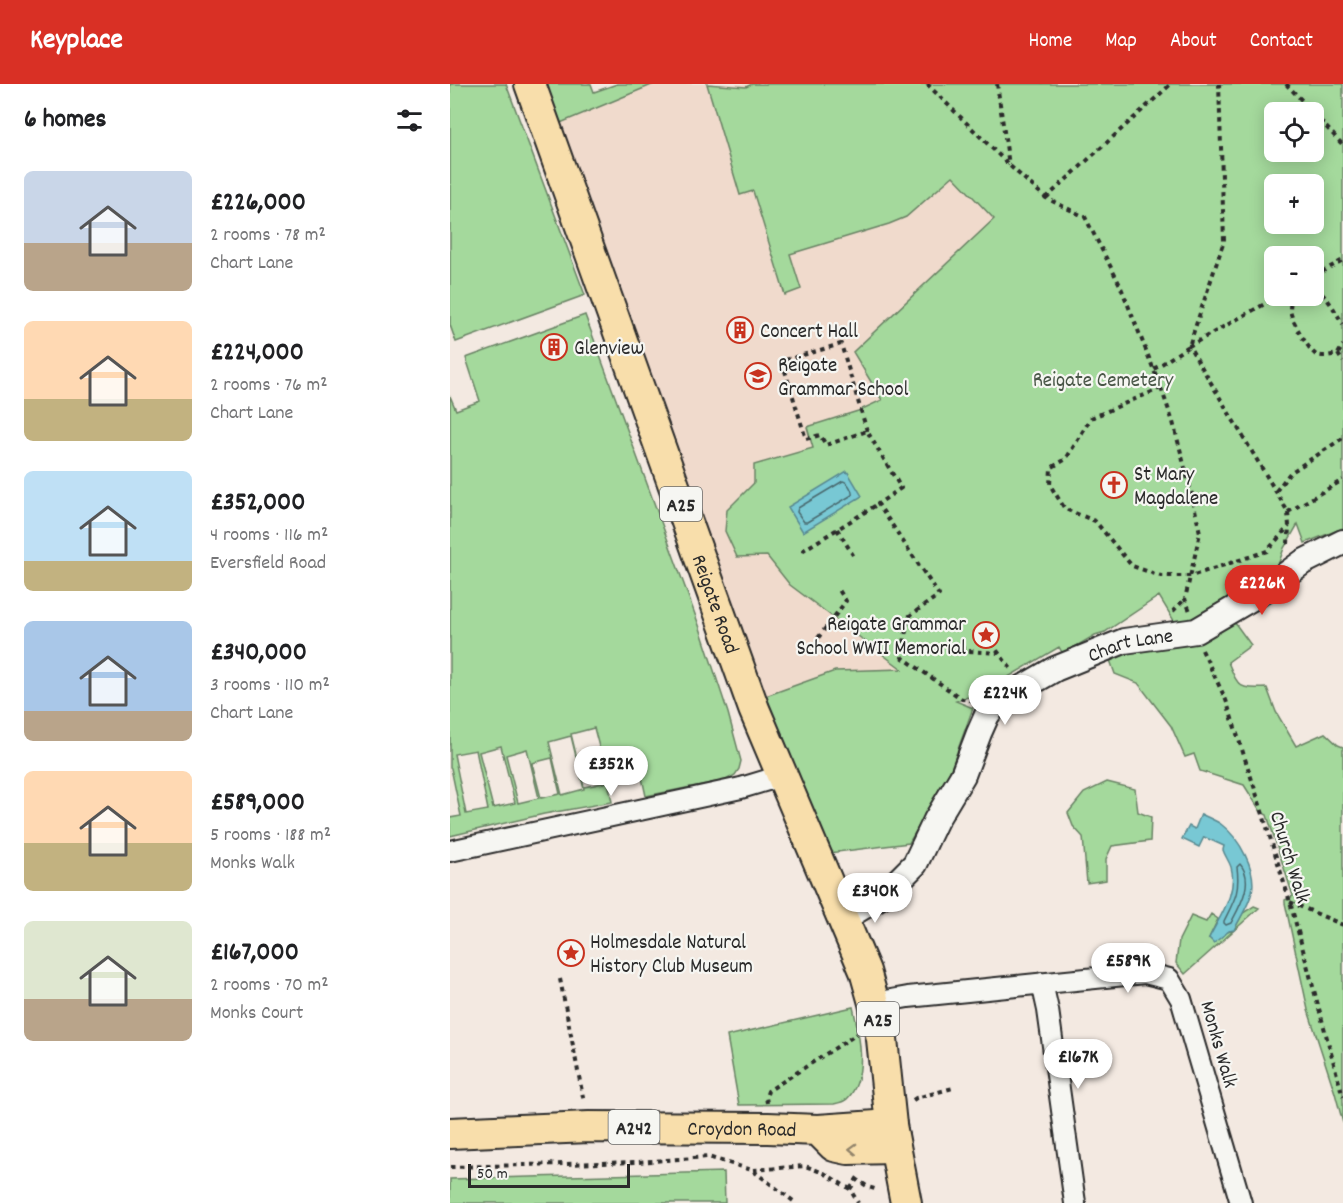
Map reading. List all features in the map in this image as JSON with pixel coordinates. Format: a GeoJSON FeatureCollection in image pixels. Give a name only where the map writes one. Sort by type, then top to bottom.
{"type":"FeatureCollection","features":[{"type":"Feature","properties":{"kind":"main road","name":"Reigate Road"},"geometry":{"type":"LineString","coordinates":[[530,84],[753,709],[865,971],[882,1039],[887,1081],[898,1125]]}},
{"type":"Feature","properties":{"kind":"main road"},"geometry":{"type":"LineString","coordinates":[[832,1129],[859,1110],[887,1081]]}},
{"type":"Feature","properties":{"kind":"main road","name":"Croydon Road"},"geometry":{"type":"LineString","coordinates":[[450,1133],[589,1127],[832,1129],[898,1125]]}},
{"type":"Feature","properties":{"kind":"main road","name":"A25"},"geometry":{"type":"LineString","coordinates":[[898,1125],[906,1203]]}},
{"type":"Feature","properties":{"kind":"street","name":"Chart Lane"},"geometry":{"type":"LineString","coordinates":[[843,919],[886,893],[915,864],[936,820],[963,775],[987,715],[996,704],[1055,669],[1124,641],[1196,631],[1259,594],[1303,562],[1343,542]]}},
{"type":"Feature","properties":{"kind":"street"},"geometry":{"type":"LineString","coordinates":[[450,851],[741,788],[781,776]]}},
{"type":"Feature","properties":{"kind":"street","name":"Monks Walk"},"geometry":{"type":"LineString","coordinates":[[874,1003],[908,997],[1146,973],[1169,979],[1181,999],[1241,1203]]}},
{"type":"Feature","properties":{"kind":"street"},"geometry":{"type":"LineString","coordinates":[[1042,983],[1048,1010],[1075,1203]]}},
{"type":"Feature","properties":{"kind":"path"},"geometry":{"type":"LineString","coordinates":[[927,84],[1046,198],[1085,217],[1120,285],[1173,422],[1192,495],[1200,534],[1185,599]]}},
{"type":"Feature","properties":{"kind":"path"},"geometry":{"type":"LineString","coordinates":[[997,84],[1010,166]]}},
{"type":"Feature","properties":{"kind":"path"},"geometry":{"type":"LineString","coordinates":[[1046,198],[1171,84]]}},
{"type":"Feature","properties":{"kind":"path"},"geometry":{"type":"LineString","coordinates":[[1219,84],[1224,241],[1189,346],[1288,512],[1288,544],[1291,549]]}},
{"type":"Feature","properties":{"kind":"path"},"geometry":{"type":"LineString","coordinates":[[1286,84],[1303,102]]}},
{"type":"Feature","properties":{"kind":"path"},"geometry":{"type":"LineString","coordinates":[[1324,125],[1343,145]]}},
{"type":"Feature","properties":{"kind":"path"},"geometry":{"type":"LineString","coordinates":[[1324,270],[1343,260]]}},
{"type":"Feature","properties":{"kind":"path"},"geometry":{"type":"LineString","coordinates":[[1324,296],[1343,324]]}},
{"type":"Feature","properties":{"kind":"path"},"geometry":{"type":"LineString","coordinates":[[1154,369],[1189,346],[1264,304]]}},
{"type":"Feature","properties":{"kind":"path"},"geometry":{"type":"LineString","coordinates":[[1291,306],[1293,321],[1313,352],[1322,357],[1338,354]]}},
{"type":"Feature","properties":{"kind":"path"},"geometry":{"type":"LineString","coordinates":[[802,551],[901,488],[867,431],[841,344],[782,361],[806,439],[820,435],[826,445],[867,431]]}},
{"type":"Feature","properties":{"kind":"path"},"geometry":{"type":"LineString","coordinates":[[1338,354],[1343,345]]}},
{"type":"Feature","properties":{"kind":"path"},"geometry":{"type":"LineString","coordinates":[[1338,354],[1343,362]]}},
{"type":"Feature","properties":{"kind":"path"},"geometry":{"type":"LineString","coordinates":[[1161,388],[1091,418],[1066,459],[1052,468],[1050,485],[1065,509],[1095,520],[1132,566],[1161,576],[1191,576],[1268,551],[1289,526]]}},
{"type":"Feature","properties":{"kind":"path"},"geometry":{"type":"LineString","coordinates":[[1276,491],[1290,473],[1343,438]]}},
{"type":"Feature","properties":{"kind":"path"},"geometry":{"type":"LineString","coordinates":[[1288,512],[1343,480]]}},
{"type":"Feature","properties":{"kind":"path"},"geometry":{"type":"LineString","coordinates":[[878,504],[939,595],[908,617],[902,657],[962,699],[996,704]]}},
{"type":"Feature","properties":{"kind":"path"},"geometry":{"type":"LineString","coordinates":[[837,530],[853,555]]}},
{"type":"Feature","properties":{"kind":"path"},"geometry":{"type":"LineString","coordinates":[[818,638],[846,601],[839,590]]}},
{"type":"Feature","properties":{"kind":"path","name":"Church Walk"},"geometry":{"type":"LineString","coordinates":[[1196,631],[1201,648],[1226,700],[1290,902],[1343,1097]]}},
{"type":"Feature","properties":{"kind":"path"},"geometry":{"type":"LineString","coordinates":[[987,636],[1014,673]]}},
{"type":"Feature","properties":{"kind":"path"},"geometry":{"type":"LineString","coordinates":[[961,647],[968,651],[999,653]]}},
{"type":"Feature","properties":{"kind":"path"},"geometry":{"type":"LineString","coordinates":[[1290,902],[1343,925]]}},
{"type":"Feature","properties":{"kind":"path"},"geometry":{"type":"LineString","coordinates":[[560,979],[589,1127]]}},
{"type":"Feature","properties":{"kind":"path"},"geometry":{"type":"LineString","coordinates":[[766,1096],[768,1090],[859,1033]]}},
{"type":"Feature","properties":{"kind":"path"},"geometry":{"type":"LineString","coordinates":[[898,1125],[916,1098],[953,1088]]}},
{"type":"Feature","properties":{"kind":"path"},"geometry":{"type":"LineString","coordinates":[[450,1167],[638,1162],[708,1157],[752,1170],[796,1203]]}},
{"type":"Feature","properties":{"kind":"path"},"geometry":{"type":"LineString","coordinates":[[752,1170],[805,1166],[824,1173],[850,1189],[858,1203]]}},
{"type":"Feature","properties":{"kind":"shaded area","name":"Reigate Grammar School"},"geometry":{"type":"Polygon","coordinates":[[[654,84],[919,84],[1027,190],[882,400],[983,692],[835,671],[763,697],[558,124],[654,84]]]}},
{"type":"Feature","properties":{"kind":"green space"},"geometry":{"type":"Polygon","coordinates":[[[450,84],[506,84],[585,295],[456,342],[450,325],[450,84]]]}},
{"type":"Feature","properties":{"kind":"green space"},"geometry":{"type":"Polygon","coordinates":[[[545,84],[591,84],[594,92],[617,84],[654,84],[558,124],[545,84]]]}},
{"type":"Feature","properties":{"kind":"green space","name":"Reigate Cemetery"},"geometry":{"type":"Polygon","coordinates":[[[707,84],[746,87],[752,84],[1343,84],[1343,528],[1305,543],[1298,524],[1284,548],[1276,571],[1225,609],[1176,626],[1159,596],[1105,632],[1095,635],[1063,654],[1059,647],[983,692],[956,701],[973,708],[949,774],[909,843],[829,853],[763,697],[835,671],[902,669],[790,585],[767,556],[737,557],[725,531],[727,510],[754,483],[754,465],[813,448],[807,427],[858,411],[882,400],[853,352],[994,219],[953,176],[906,217],[790,254],[801,289],[785,295],[753,191],[740,195],[707,84]]]}},
{"type":"Feature","properties":{"kind":"green space"},"geometry":{"type":"Polygon","coordinates":[[[585,315],[700,628],[728,713],[741,761],[735,775],[726,780],[646,796],[639,764],[606,773],[594,728],[571,734],[584,787],[608,782],[612,802],[544,814],[450,836],[450,818],[461,816],[450,767],[450,396],[456,410],[480,401],[466,358],[585,315]],[[571,736],[549,742],[562,795],[584,789],[571,736]],[[501,746],[479,752],[493,808],[515,803],[501,746]],[[527,749],[506,755],[518,803],[539,798],[527,749]],[[476,750],[454,754],[466,814],[488,810],[476,750]],[[552,758],[532,763],[541,798],[560,794],[552,758]]]}},
{"type":"Feature","properties":{"kind":"green space"},"geometry":{"type":"Polygon","coordinates":[[[1232,619],[1251,645],[1228,662],[1238,682],[1245,687],[1267,688],[1276,712],[1296,746],[1325,733],[1343,747],[1343,1123],[1308,1010],[1285,903],[1285,900],[1293,896],[1267,815],[1261,812],[1244,785],[1200,771],[1194,754],[1185,757],[1171,726],[1138,683],[1115,674],[1110,660],[1146,645],[1232,619]]]}},
{"type":"Feature","properties":{"kind":"green space"},"geometry":{"type":"Polygon","coordinates":[[[1107,782],[1135,789],[1138,812],[1151,817],[1150,841],[1112,846],[1106,859],[1106,880],[1087,883],[1083,837],[1073,826],[1068,813],[1084,793],[1107,782]]]}},
{"type":"Feature","properties":{"kind":"green space"},"geometry":{"type":"Polygon","coordinates":[[[1254,906],[1259,908],[1185,974],[1176,963],[1179,940],[1191,916],[1206,922],[1211,914],[1218,919],[1209,938],[1234,930],[1243,913],[1254,906]]]}},
{"type":"Feature","properties":{"kind":"green space"},"geometry":{"type":"Polygon","coordinates":[[[853,1007],[860,1042],[860,1067],[854,1090],[847,1099],[834,1104],[739,1105],[727,1036],[853,1007]]]}},
{"type":"Feature","properties":{"kind":"green space"},"geometry":{"type":"Polygon","coordinates":[[[724,1172],[725,1203],[450,1203],[450,1179],[724,1172]]]}},
{"type":"Feature","properties":{"kind":"water"},"geometry":{"type":"Polygon","coordinates":[[[847,471],[862,496],[803,532],[788,507],[847,471]]]}},
{"type":"Feature","properties":{"kind":"water"},"geometry":{"type":"Polygon","coordinates":[[[1201,814],[1220,823],[1235,838],[1249,865],[1253,883],[1249,902],[1234,930],[1229,931],[1214,943],[1209,938],[1227,904],[1233,876],[1223,850],[1224,846],[1204,837],[1199,847],[1182,839],[1189,826],[1195,829],[1201,814]]]}},
{"type":"Feature","properties":{"kind":"place","name":"Concert Hall"},"geometry":{"type":"Point","coordinates":[740,330]}},
{"type":"Feature","properties":{"kind":"place","name":"Glenview"},"geometry":{"type":"Point","coordinates":[554,347]}},
{"type":"Feature","properties":{"kind":"place","name":"Reigate Grammar School"},"geometry":{"type":"Point","coordinates":[758,376]}},
{"type":"Feature","properties":{"kind":"place","name":"St Mary Magdalene"},"geometry":{"type":"Point","coordinates":[1114,485]}},
{"type":"Feature","properties":{"kind":"place","name":"Reigate Grammar School WWII Memorial"},"geometry":{"type":"Point","coordinates":[986,635]}},
{"type":"Feature","properties":{"kind":"place","name":"Holmesdale Natural History Club Museum"},"geometry":{"type":"Point","coordinates":[571,953]}}]}
